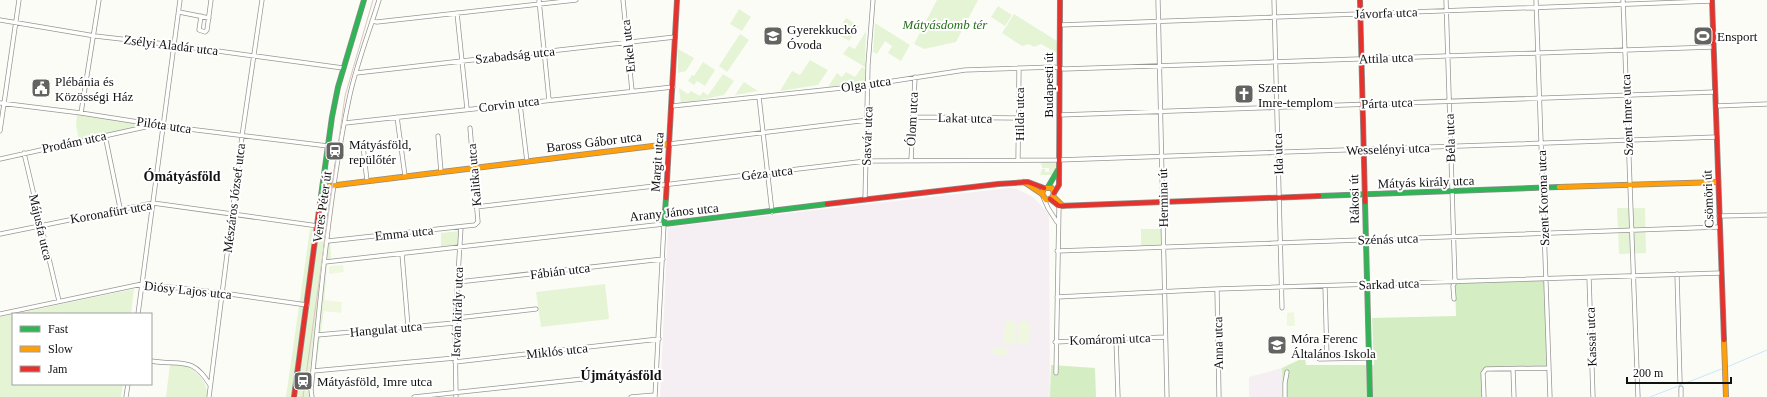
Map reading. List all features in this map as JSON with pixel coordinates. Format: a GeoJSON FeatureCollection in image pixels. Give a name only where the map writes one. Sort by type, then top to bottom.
{"type":"FeatureCollection","features":[{"type":"Feature","properties":{"kind":"street"},"geometry":{"type":"LineString","coordinates":[[0,131],[2,103],[19,0]]}},
{"type":"Feature","properties":{"kind":"street"},"geometry":{"type":"LineString","coordinates":[[81,113],[95,36],[99,0]]}},
{"type":"Feature","properties":{"kind":"street"},"geometry":{"type":"LineString","coordinates":[[138,313],[180,0]]}},
{"type":"Feature","properties":{"kind":"street"},"geometry":{"type":"LineString","coordinates":[[201,16],[199,30],[202,32],[207,30],[211,0]]}},
{"type":"Feature","properties":{"kind":"street","name":"Mészáros József utca"},"geometry":{"type":"LineString","coordinates":[[209,397],[242,136],[262,0]]}},
{"type":"Feature","properties":{"kind":"street","name":"Veres Péter út"},"geometry":{"type":"LineString","coordinates":[[294,397],[336,94],[364,0]]}},
{"type":"Feature","properties":{"kind":"street","name":"Veres Péter út"},"geometry":{"type":"LineString","coordinates":[[312,397],[310,390],[325,262],[345,123],[356,73],[379,0]]}},
{"type":"Feature","properties":{"kind":"street"},"geometry":{"type":"LineString","coordinates":[[372,21],[377,22],[457,13],[539,2],[576,0]]}},
{"type":"Feature","properties":{"kind":"street","name":"Erkel utca"},"geometry":{"type":"LineString","coordinates":[[623,0],[632,91]]}},
{"type":"Feature","properties":{"kind":"street","name":"Margit utca"},"geometry":{"type":"LineString","coordinates":[[655,396],[677,0]]}},
{"type":"Feature","properties":{"kind":"street","name":"Sasvár utca"},"geometry":{"type":"LineString","coordinates":[[865,200],[868,84],[873,0]]}},
{"type":"Feature","properties":{"kind":"street","name":"Budapesti út"},"geometry":{"type":"LineString","coordinates":[[1050,198],[1059,185],[1060,0]]}},
{"type":"Feature","properties":{"kind":"street","name":"Hermina út"},"geometry":{"type":"LineString","coordinates":[[1158,0],[1162,111],[1167,397]]}},
{"type":"Feature","properties":{"kind":"street","name":"Ida utca"},"geometry":{"type":"LineString","coordinates":[[1274,0],[1282,308]]}},
{"type":"Feature","properties":{"kind":"street","name":"Rákosi út"},"geometry":{"type":"LineString","coordinates":[[1360,0],[1370,397]]}},
{"type":"Feature","properties":{"kind":"street","name":"Béla utca"},"geometry":{"type":"LineString","coordinates":[[1446,0],[1454,237],[1454,299]]}},
{"type":"Feature","properties":{"kind":"street","name":"Szent Korona utca"},"geometry":{"type":"LineString","coordinates":[[1536,0],[1550,397]]}},
{"type":"Feature","properties":{"kind":"street","name":"Jávorfa utca"},"geometry":{"type":"LineString","coordinates":[[1060,24],[1447,11],[1624,2],[1712,1]]}},
{"type":"Feature","properties":{"kind":"street","name":"Csömöri út"},"geometry":{"type":"LineString","coordinates":[[1712,1],[1726,397]]}},
{"type":"Feature","properties":{"kind":"street"},"geometry":{"type":"LineString","coordinates":[[539,2],[549,100]]}},
{"type":"Feature","properties":{"kind":"street","name":"Szent Imre utca"},"geometry":{"type":"LineString","coordinates":[[1624,2],[1633,276]]}},
{"type":"Feature","properties":{"kind":"street"},"geometry":{"type":"LineString","coordinates":[[179,12],[209,18]]}},
{"type":"Feature","properties":{"kind":"street"},"geometry":{"type":"LineString","coordinates":[[457,13],[467,109]]}},
{"type":"Feature","properties":{"kind":"street","name":"Zsélyi Aladár utca"},"geometry":{"type":"LineString","coordinates":[[0,20],[16,24],[95,36],[174,44],[343,68]]}},
{"type":"Feature","properties":{"kind":"street","name":"Szabadság utca"},"geometry":{"type":"LineString","coordinates":[[356,73],[675,37]]}},
{"type":"Feature","properties":{"kind":"street","name":"Attila utca"},"geometry":{"type":"LineString","coordinates":[[1059,68],[1160,66],[1713,47]]}},
{"type":"Feature","properties":{"kind":"street","name":"Hilda utca"},"geometry":{"type":"LineString","coordinates":[[1018,160],[1019,68]]}},
{"type":"Feature","properties":{"kind":"street","name":"Olga utca"},"geometry":{"type":"LineString","coordinates":[[672,106],[868,84],[965,70],[1059,68]]}},
{"type":"Feature","properties":{"kind":"street","name":"Ólom utca"},"geometry":{"type":"LineString","coordinates":[[911,161],[915,77]]}},
{"type":"Feature","properties":{"kind":"street","name":"Corvin utca"},"geometry":{"type":"LineString","coordinates":[[345,123],[673,87]]}},
{"type":"Feature","properties":{"kind":"street","name":"Párta utca"},"geometry":{"type":"LineString","coordinates":[[1059,115],[1715,92]]}},
{"type":"Feature","properties":{"kind":"street"},"geometry":{"type":"LineString","coordinates":[[759,97],[772,212]]}},
{"type":"Feature","properties":{"kind":"street","name":"Pilóta utca"},"geometry":{"type":"LineString","coordinates":[[2,103],[81,113],[164,126],[328,146]]}},
{"type":"Feature","properties":{"kind":"street"},"geometry":{"type":"LineString","coordinates":[[520,104],[527,162]]}},
{"type":"Feature","properties":{"kind":"street"},"geometry":{"type":"LineString","coordinates":[[1716,106],[1767,104]]}},
{"type":"Feature","properties":{"kind":"street"},"geometry":{"type":"LineString","coordinates":[[397,117],[405,176]]}},
{"type":"Feature","properties":{"kind":"street","name":"Lakat utca"},"geometry":{"type":"LineString","coordinates":[[912,117],[1018,118]]}},
{"type":"Feature","properties":{"kind":"street","name":"Baross Gábor utca"},"geometry":{"type":"LineString","coordinates":[[323,185],[335,185],[868,120]]}},
{"type":"Feature","properties":{"kind":"street","name":"Prodám utca"},"geometry":{"type":"LineString","coordinates":[[0,159],[145,127],[147,123]]}},
{"type":"Feature","properties":{"kind":"street","name":"Kalitka utca"},"geometry":{"type":"LineString","coordinates":[[470,128],[478,222]]}},
{"type":"Feature","properties":{"kind":"street"},"geometry":{"type":"LineString","coordinates":[[105,135],[120,208]]}},
{"type":"Feature","properties":{"kind":"street"},"geometry":{"type":"LineString","coordinates":[[438,136],[441,172]]}},
{"type":"Feature","properties":{"kind":"street","name":"Wesselényi utca"},"geometry":{"type":"LineString","coordinates":[[1059,160],[1717,137]]}},
{"type":"Feature","properties":{"kind":"street"},"geometry":{"type":"LineString","coordinates":[[363,146],[367,181]]}},
{"type":"Feature","properties":{"kind":"street","name":"Májusfa utca"},"geometry":{"type":"LineString","coordinates":[[24,153],[59,301]]}},
{"type":"Feature","properties":{"kind":"street","name":"Géza utca"},"geometry":{"type":"LineString","coordinates":[[476,207],[666,186],[866,161],[1059,160]]}},
{"type":"Feature","properties":{"kind":"street","name":"Budapesti út"},"geometry":{"type":"LineString","coordinates":[[1042,194],[1058,170]]}},
{"type":"Feature","properties":{"kind":"street"},"geometry":{"type":"LineString","coordinates":[[1024,182],[1061,206],[1058,224],[1057,251],[1055,342],[1056,373]]}},
{"type":"Feature","properties":{"kind":"street","name":"Arany János utca"},"geometry":{"type":"LineString","coordinates":[[325,262],[1024,182],[1046,188]]}},
{"type":"Feature","properties":{"kind":"street","name":"Mátyás király utca"},"geometry":{"type":"LineString","coordinates":[[1061,206],[1163,201],[1718,182]]}},
{"type":"Feature","properties":{"kind":"street"},"geometry":{"type":"LineString","coordinates":[[1046,188],[1052,188],[1050,210],[1058,224]]}},
{"type":"Feature","properties":{"kind":"street","name":"Koronafürt utca"},"geometry":{"type":"LineString","coordinates":[[0,234],[120,208],[153,203],[318,226]]}},
{"type":"Feature","properties":{"kind":"street"},"geometry":{"type":"LineString","coordinates":[[1719,216],[1767,215]]}},
{"type":"Feature","properties":{"kind":"street","name":"Emma utca"},"geometry":{"type":"LineString","coordinates":[[328,241],[461,227],[475,225],[478,222]]}},
{"type":"Feature","properties":{"kind":"street","name":"István király utca"},"geometry":{"type":"LineString","coordinates":[[456,395],[455,323],[461,227]]}},
{"type":"Feature","properties":{"kind":"street","name":"Szénás utca"},"geometry":{"type":"LineString","coordinates":[[1057,251],[1720,227]]}},
{"type":"Feature","properties":{"kind":"street"},"geometry":{"type":"LineString","coordinates":[[402,254],[408,327]]}},
{"type":"Feature","properties":{"kind":"street","name":"Fábián utca"},"geometry":{"type":"LineString","coordinates":[[458,282],[663,258]]}},
{"type":"Feature","properties":{"kind":"street","name":"Sarkad utca"},"geometry":{"type":"LineString","coordinates":[[1057,297],[1165,293],[1217,289],[1721,273]]}},
{"type":"Feature","properties":{"kind":"street"},"geometry":{"type":"LineString","coordinates":[[1677,274],[1680,382]]}},
{"type":"Feature","properties":{"kind":"street"},"geometry":{"type":"LineString","coordinates":[[1633,276],[1638,397]]}},
{"type":"Feature","properties":{"kind":"street","name":"Kassai utca"},"geometry":{"type":"LineString","coordinates":[[1590,277],[1593,397]]}},
{"type":"Feature","properties":{"kind":"street","name":"Diósy Lajos utca"},"geometry":{"type":"LineString","coordinates":[[0,314],[142,284],[223,293],[307,305]]}},
{"type":"Feature","properties":{"kind":"street"},"geometry":{"type":"LineString","coordinates":[[1325,286],[1327,359]]}},
{"type":"Feature","properties":{"kind":"street","name":"Anna utca"},"geometry":{"type":"LineString","coordinates":[[1217,289],[1219,397]]}},
{"type":"Feature","properties":{"kind":"street"},"geometry":{"type":"LineString","coordinates":[[456,318],[536,310]]}},
{"type":"Feature","properties":{"kind":"street","name":"Hangulat utca"},"geometry":{"type":"LineString","coordinates":[[317,335],[455,323]]}},
{"type":"Feature","properties":{"kind":"street","name":"Komáromi utca"},"geometry":{"type":"LineString","coordinates":[[1055,342],[1165,337]]}},
{"type":"Feature","properties":{"kind":"street","name":"Miklós utca"},"geometry":{"type":"LineString","coordinates":[[313,371],[455,360],[659,339]]}},
{"type":"Feature","properties":{"kind":"street"},"geometry":{"type":"LineString","coordinates":[[1116,339],[1118,397]]}},
{"type":"Feature","properties":{"kind":"street"},"geometry":{"type":"LineString","coordinates":[[1319,359],[1369,358]]}},
{"type":"Feature","properties":{"kind":"street"},"geometry":{"type":"LineString","coordinates":[[152,361],[182,362],[194,366],[202,372],[210,385]]}},
{"type":"Feature","properties":{"kind":"street"},"geometry":{"type":"LineString","coordinates":[[1484,397],[1483,371],[1487,369],[1549,368]]}},
{"type":"Feature","properties":{"kind":"street"},"geometry":{"type":"LineString","coordinates":[[1513,369],[1514,397]]}},
{"type":"Feature","properties":{"kind":"street"},"geometry":{"type":"LineString","coordinates":[[414,397],[456,395],[657,371]]}},
{"type":"Feature","properties":{"kind":"street"},"geometry":{"type":"LineString","coordinates":[[1285,397],[1287,372]]}},
{"type":"Feature","properties":{"kind":"street"},"geometry":{"type":"LineString","coordinates":[[126,397],[128,385]]}},
{"type":"Feature","properties":{"kind":"street"},"geometry":{"type":"LineString","coordinates":[[1681,388],[1681,397]]}},
{"type":"Feature","properties":{"kind":"street"},"geometry":{"type":"LineString","coordinates":[[631,397],[655,396]]}},
{"type":"Feature","properties":{"kind":"shaded area"},"geometry":{"type":"Polygon","coordinates":[[[1009,188],[1017,189],[1033,197],[1049,214],[1050,397],[660,397],[668,227],[1009,188]]]}},
{"type":"Feature","properties":{"kind":"shaded area"},"geometry":{"type":"Polygon","coordinates":[[[1282,368],[1283,397],[1249,397],[1249,377],[1282,368]]]}},
{"type":"Feature","properties":{"kind":"green space","name":"Mátyásdomb tér"},"geometry":{"type":"Polygon","coordinates":[[[937,0],[978,0],[956,42],[924,49],[914,44],[937,0]]]}},
{"type":"Feature","properties":{"kind":"green space"},"geometry":{"type":"Polygon","coordinates":[[[998,6],[1012,15],[1005,26],[991,17],[998,6]]]}},
{"type":"Feature","properties":{"kind":"green space"},"geometry":{"type":"Polygon","coordinates":[[[739,9],[751,17],[742,31],[730,24],[739,9]]]}},
{"type":"Feature","properties":{"kind":"green space"},"geometry":{"type":"Polygon","coordinates":[[[1014,14],[1057,41],[1057,53],[1041,44],[1034,47],[1029,44],[1022,46],[1002,33],[1014,14]]]}},
{"type":"Feature","properties":{"kind":"green space"},"geometry":{"type":"Polygon","coordinates":[[[846,18],[859,26],[849,41],[836,33],[846,18]]]}},
{"type":"Feature","properties":{"kind":"green space"},"geometry":{"type":"Polygon","coordinates":[[[875,23],[910,45],[901,61],[888,53],[892,46],[885,41],[877,54],[873,52],[875,23]]]}},
{"type":"Feature","properties":{"kind":"green space"},"geometry":{"type":"Polygon","coordinates":[[[866,31],[865,67],[843,54],[849,46],[855,49],[866,31]]]}},
{"type":"Feature","properties":{"kind":"green space"},"geometry":{"type":"Polygon","coordinates":[[[740,34],[749,40],[727,72],[719,66],[740,34]]]}},
{"type":"Feature","properties":{"kind":"green space"},"geometry":{"type":"Polygon","coordinates":[[[678,49],[694,58],[686,71],[678,73],[678,49]]]}},
{"type":"Feature","properties":{"kind":"green space"},"geometry":{"type":"Polygon","coordinates":[[[810,60],[828,70],[818,85],[780,91],[792,71],[800,75],[810,60]]]}},
{"type":"Feature","properties":{"kind":"green space"},"geometry":{"type":"Polygon","coordinates":[[[703,62],[715,70],[705,86],[697,81],[694,85],[688,81],[692,75],[694,76],[703,62]]]}},
{"type":"Feature","properties":{"kind":"green space"},"geometry":{"type":"Polygon","coordinates":[[[862,67],[865,69],[865,82],[828,87],[837,73],[842,77],[846,72],[855,77],[862,67]]]}},
{"type":"Feature","properties":{"kind":"green space"},"geometry":{"type":"Polygon","coordinates":[[[723,74],[734,81],[724,95],[681,104],[679,88],[688,94],[691,91],[700,96],[703,92],[708,95],[723,74]]]}},
{"type":"Feature","properties":{"kind":"green space"},"geometry":{"type":"Polygon","coordinates":[[[744,82],[758,91],[735,95],[744,82]]]}},
{"type":"Feature","properties":{"kind":"green space"},"geometry":{"type":"Polygon","coordinates":[[[77,113],[138,123],[138,127],[79,140],[76,126],[77,113]]]}},
{"type":"Feature","properties":{"kind":"green space"},"geometry":{"type":"Polygon","coordinates":[[[1043,162],[1058,163],[1057,171],[1054,175],[1040,175],[1042,169],[1045,169],[1045,172],[1049,172],[1049,168],[1042,168],[1042,165],[1040,165],[1043,162]]]}},
{"type":"Feature","properties":{"kind":"green space"},"geometry":{"type":"Polygon","coordinates":[[[1617,208],[1645,208],[1646,253],[1619,254],[1617,208]]]}},
{"type":"Feature","properties":{"kind":"green space"},"geometry":{"type":"Polygon","coordinates":[[[310,229],[330,232],[331,264],[327,264],[323,316],[313,389],[315,397],[286,397],[310,229]]]}},
{"type":"Feature","properties":{"kind":"green space"},"geometry":{"type":"Polygon","coordinates":[[[1141,229],[1161,229],[1161,245],[1141,246],[1141,229]]]}},
{"type":"Feature","properties":{"kind":"green space"},"geometry":{"type":"Polygon","coordinates":[[[459,231],[458,245],[441,247],[441,233],[459,231]]]}},
{"type":"Feature","properties":{"kind":"green space"},"geometry":{"type":"Polygon","coordinates":[[[343,265],[344,272],[329,274],[329,266],[343,265]]]}},
{"type":"Feature","properties":{"kind":"green space"},"geometry":{"type":"Polygon","coordinates":[[[1545,279],[1549,368],[1483,371],[1484,397],[1283,397],[1282,368],[1305,357],[1306,365],[1374,365],[1372,318],[1456,316],[1455,282],[1545,279]]]}},
{"type":"Feature","properties":{"kind":"green space"},"geometry":{"type":"Polygon","coordinates":[[[605,284],[609,319],[541,327],[536,292],[605,284]]]}},
{"type":"Feature","properties":{"kind":"green space"},"geometry":{"type":"Polygon","coordinates":[[[134,289],[131,313],[19,313],[134,289]]]}},
{"type":"Feature","properties":{"kind":"green space"},"geometry":{"type":"Polygon","coordinates":[[[324,300],[342,302],[341,313],[323,311],[324,300]]]}},
{"type":"Feature","properties":{"kind":"green space"},"geometry":{"type":"Polygon","coordinates":[[[1294,312],[1295,326],[1287,326],[1287,313],[1294,312]]]}},
{"type":"Feature","properties":{"kind":"green space"},"geometry":{"type":"Polygon","coordinates":[[[12,314],[12,385],[123,385],[121,397],[0,397],[0,317],[12,314]]]}},
{"type":"Feature","properties":{"kind":"green space"},"geometry":{"type":"Polygon","coordinates":[[[1005,321],[1016,321],[1015,343],[1004,343],[1005,321]]]}},
{"type":"Feature","properties":{"kind":"green space"},"geometry":{"type":"Polygon","coordinates":[[[1019,322],[1030,322],[1029,344],[1018,344],[1019,322]]]}},
{"type":"Feature","properties":{"kind":"green space"},"geometry":{"type":"Polygon","coordinates":[[[1006,347],[1007,355],[994,356],[993,348],[1006,347]]]}},
{"type":"Feature","properties":{"kind":"green space"},"geometry":{"type":"Polygon","coordinates":[[[170,364],[183,365],[193,369],[204,382],[207,397],[166,397],[170,364]]]}},
{"type":"Feature","properties":{"kind":"green space"},"geometry":{"type":"Polygon","coordinates":[[[1051,365],[1095,368],[1096,397],[1050,397],[1051,365]]]}},
{"type":"Feature","properties":{"kind":"waterway"},"geometry":{"type":"LineString","coordinates":[[1727,367],[1767,350]]}},
{"type":"Feature","properties":{"kind":"waterway"},"geometry":{"type":"LineString","coordinates":[[1650,397],[1724,368]]}},
{"type":"Feature","properties":{"kind":"tram line"},"geometry":{"type":"LineString","coordinates":[[303,397],[345,96],[373,0]]}},
{"type":"Feature","properties":{"kind":"traffic: fast"},"geometry":{"type":"LineString","coordinates":[[320,203],[332,117],[338,87],[364,0]]}},
{"type":"Feature","properties":{"kind":"traffic: fast"},"geometry":{"type":"LineString","coordinates":[[1048,187],[1058,170]]}},
{"type":"Feature","properties":{"kind":"traffic: fast"},"geometry":{"type":"LineString","coordinates":[[1319,196],[1559,187]]}},
{"type":"Feature","properties":{"kind":"traffic: fast"},"geometry":{"type":"LineString","coordinates":[[666,198],[664,224],[827,204]]}},
{"type":"Feature","properties":{"kind":"traffic: fast"},"geometry":{"type":"LineString","coordinates":[[1365,202],[1370,397]]}},
{"type":"Feature","properties":{"kind":"traffic: slow"},"geometry":{"type":"LineString","coordinates":[[323,185],[329,186],[669,144]]}},
{"type":"Feature","properties":{"kind":"traffic: slow"},"geometry":{"type":"LineString","coordinates":[[1024,182],[1042,194],[1046,200],[1052,198],[1054,193],[1052,188],[1044,188],[1042,194]]}},
{"type":"Feature","properties":{"kind":"traffic: slow"},"geometry":{"type":"LineString","coordinates":[[1559,187],[1718,182]]}},
{"type":"Feature","properties":{"kind":"traffic: slow"},"geometry":{"type":"LineString","coordinates":[[1053,196],[1063,206]]}},
{"type":"Feature","properties":{"kind":"traffic: slow"},"geometry":{"type":"LineString","coordinates":[[1724,340],[1726,397]]}},
{"type":"Feature","properties":{"kind":"traffic: jam"},"geometry":{"type":"LineString","coordinates":[[666,198],[677,0]]}},
{"type":"Feature","properties":{"kind":"traffic: jam"},"geometry":{"type":"LineString","coordinates":[[1054,193],[1059,185],[1060,0]]}},
{"type":"Feature","properties":{"kind":"traffic: jam"},"geometry":{"type":"LineString","coordinates":[[1360,0],[1365,202]]}},
{"type":"Feature","properties":{"kind":"traffic: jam"},"geometry":{"type":"LineString","coordinates":[[1712,0],[1724,340]]}},
{"type":"Feature","properties":{"kind":"traffic: jam"},"geometry":{"type":"LineString","coordinates":[[827,204],[998,184],[1028,182],[1044,188]]}},
{"type":"Feature","properties":{"kind":"traffic: jam"},"geometry":{"type":"LineString","coordinates":[[1050,199],[1059,206],[1319,196]]}},
{"type":"Feature","properties":{"kind":"traffic: jam"},"geometry":{"type":"LineString","coordinates":[[294,397],[320,203]]}},
{"type":"Feature","properties":{"kind":"place","name":"Gyerekkuckó Óvoda"},"geometry":{"type":"Point","coordinates":[773,36]}},
{"type":"Feature","properties":{"kind":"place","name":"Ensport"},"geometry":{"type":"Point","coordinates":[1703,36]}},
{"type":"Feature","properties":{"kind":"place","name":"Plébánia és Közösségi Ház"},"geometry":{"type":"Point","coordinates":[41,88]}},
{"type":"Feature","properties":{"kind":"place","name":"Szent Imre-templom"},"geometry":{"type":"Point","coordinates":[1244,94]}},
{"type":"Feature","properties":{"kind":"place","name":"Mátyásföld, repülőtér"},"geometry":{"type":"Point","coordinates":[335,151]}},
{"type":"Feature","properties":{"kind":"place","name":"Móra Ferenc Általános Iskola"},"geometry":{"type":"Point","coordinates":[1277,345]}},
{"type":"Feature","properties":{"kind":"place","name":"Mátyásföld, Imre utca"},"geometry":{"type":"Point","coordinates":[303,381]}},
{"type":"Feature","properties":{"kind":"district","name":"Ómátyásföld"},"geometry":{"type":"Point","coordinates":[182,176]}},
{"type":"Feature","properties":{"kind":"district","name":"Újmátyásföld"},"geometry":{"type":"Point","coordinates":[621,375]}}]}
